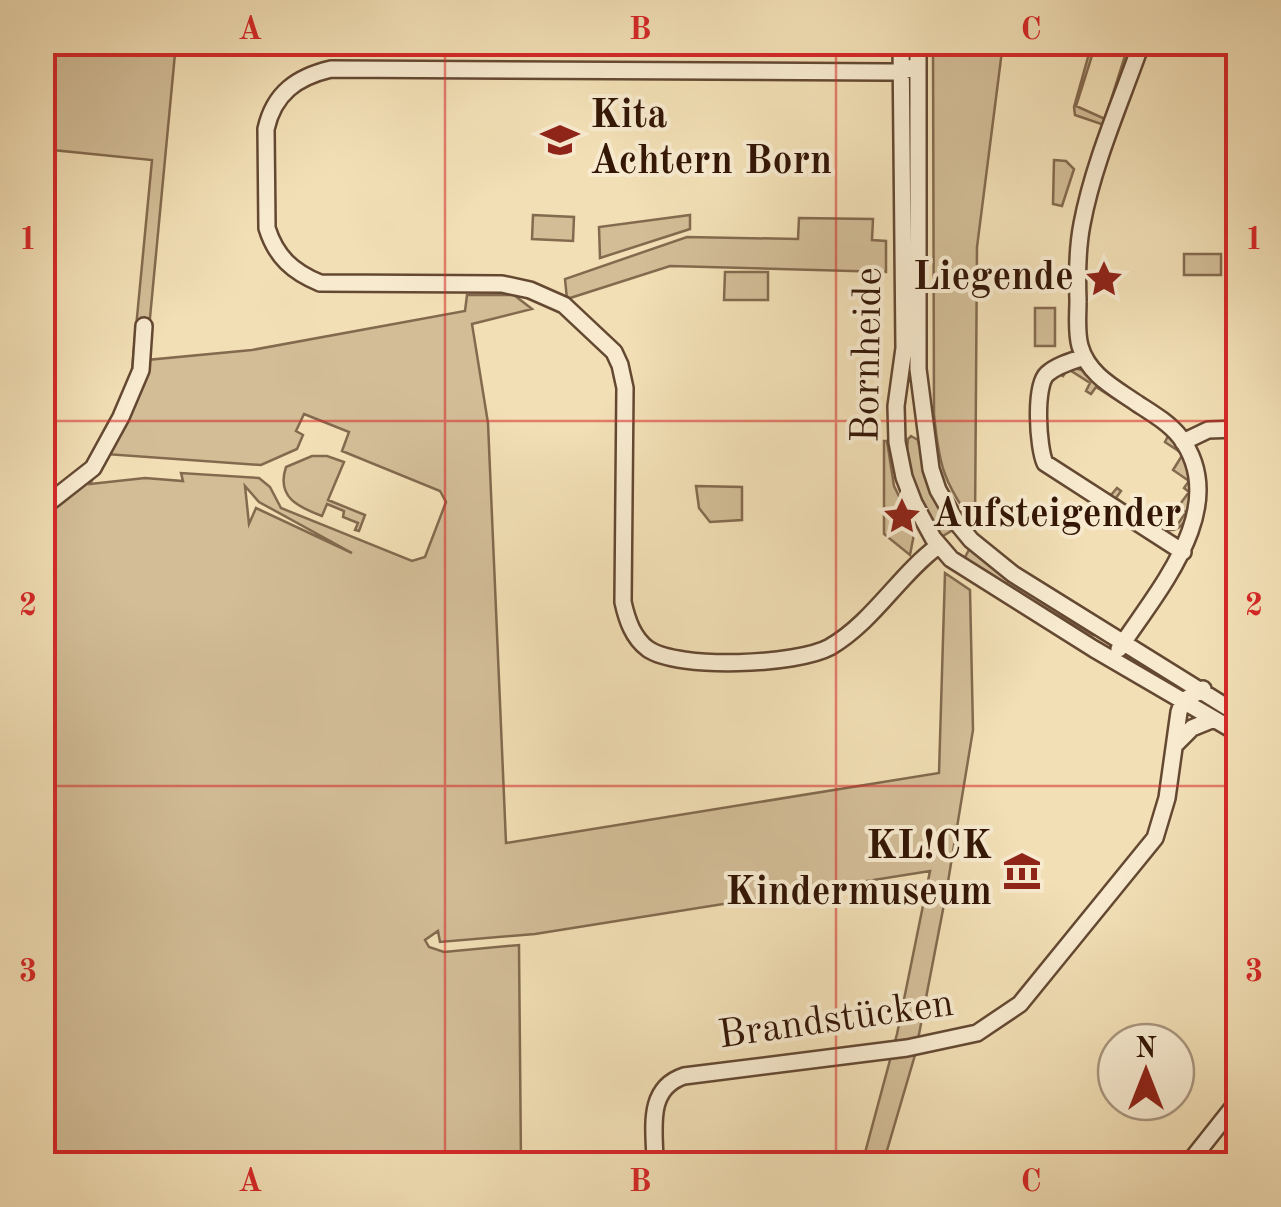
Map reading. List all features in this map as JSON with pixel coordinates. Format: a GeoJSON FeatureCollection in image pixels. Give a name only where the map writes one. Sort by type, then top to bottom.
{"type":"FeatureCollection","features":[{"type":"Feature","properties":{"kind":"street","name":"Bornheide"},"geometry":{"type":"LineString","coordinates":[[901,42],[909,68],[918,139],[918,352],[931,469],[938,490],[970,540],[1013,574],[1238,714]]}},
{"type":"Feature","properties":{"kind":"street","name":"Bornheide"},"geometry":{"type":"LineString","coordinates":[[918,42],[909,68],[904,348],[896,433],[904,477],[914,503],[938,546],[951,559],[1238,734]]}},
{"type":"Feature","properties":{"kind":"street"},"geometry":{"type":"LineString","coordinates":[[1112,660],[1183,552],[1192,529],[1196,484],[1183,442],[1169,426],[1101,380],[1084,357],[1078,336],[1077,253],[1082,221],[1139,50],[1146,42]]}},
{"type":"Feature","properties":{"kind":"street"},"geometry":{"type":"LineString","coordinates":[[909,68],[331,69],[299,79],[284,91],[269,115],[267,228],[286,264],[320,283],[502,284],[530,290],[564,306],[614,352],[625,388],[623,602],[634,634],[644,646],[660,655],[682,661],[787,661],[819,652],[848,634],[938,546]]}},
{"type":"Feature","properties":{"kind":"street"},"geometry":{"type":"LineString","coordinates":[[42,508],[85,478],[103,451],[141,370],[144,326]]}},
{"type":"Feature","properties":{"kind":"street"},"geometry":{"type":"LineString","coordinates":[[1084,357],[1048,373],[1042,381],[1040,434],[1045,463],[1183,552]]}},
{"type":"Feature","properties":{"kind":"street"},"geometry":{"type":"LineString","coordinates":[[896,433],[915,424],[927,433]]}},
{"type":"Feature","properties":{"kind":"street"},"geometry":{"type":"LineString","coordinates":[[1183,442],[1208,430],[1238,429]]}},
{"type":"Feature","properties":{"kind":"street"},"geometry":{"type":"LineString","coordinates":[[1183,701],[1203,689]]}},
{"type":"Feature","properties":{"kind":"street","name":"Brandstücken"},"geometry":{"type":"LineString","coordinates":[[655,1164],[655,1107],[658,1093],[669,1081],[908,1048],[977,1033],[1020,1004],[1155,838],[1167,798],[1183,701]]}},
{"type":"Feature","properties":{"kind":"street"},"geometry":{"type":"LineString","coordinates":[[1177,743],[1192,728],[1214,718]]}},
{"type":"Feature","properties":{"kind":"street"},"geometry":{"type":"LineString","coordinates":[[1188,1164],[1238,1101]]}},
{"type":"Feature","properties":{"kind":"shaded area"},"geometry":{"type":"Polygon","coordinates":[[[42,43],[176,43],[146,360],[252,350],[465,311],[467,295],[514,295],[532,309],[472,324],[488,423],[506,843],[939,773],[945,573],[970,590],[973,730],[915,1055],[883,1164],[862,1164],[897,1034],[930,871],[535,934],[440,942],[438,931],[425,940],[429,947],[444,952],[519,945],[521,1164],[43,1164],[43,498],[87,468],[131,380],[152,160],[43,149],[42,43]],[[304,414],[296,431],[303,435],[297,449],[261,465],[106,454],[90,484],[145,478],[183,481],[181,473],[259,478],[270,487],[281,508],[412,561],[425,557],[446,502],[440,491],[342,451],[349,432],[304,414]],[[245,486],[249,524],[256,508],[352,553],[259,502],[245,486]]]}},
{"type":"Feature","properties":{"kind":"shaded area"},"geometry":{"type":"Polygon","coordinates":[[[491,43],[582,43],[582,52],[491,51],[491,43]]]}},
{"type":"Feature","properties":{"kind":"shaded area"},"geometry":{"type":"Polygon","coordinates":[[[933,43],[1003,43],[977,247],[975,526],[945,474],[934,414],[933,43]]]}},
{"type":"Feature","properties":{"kind":"shaded area"},"geometry":{"type":"Polygon","coordinates":[[[1092,43],[1096,43],[1076,106],[1105,119],[1129,43],[1136,43],[1104,125],[1075,115],[1074,107],[1092,43]]]}},
{"type":"Feature","properties":{"kind":"shaded area"},"geometry":{"type":"Polygon","coordinates":[[[1054,160],[1066,161],[1074,169],[1062,206],[1053,204],[1054,160]]]}},
{"type":"Feature","properties":{"kind":"shaded area"},"geometry":{"type":"Polygon","coordinates":[[[533,215],[574,217],[573,241],[532,239],[533,215]]]}},
{"type":"Feature","properties":{"kind":"shaded area"},"geometry":{"type":"Polygon","coordinates":[[[690,215],[690,229],[600,258],[599,227],[690,215]]]}},
{"type":"Feature","properties":{"kind":"shaded area"},"geometry":{"type":"Polygon","coordinates":[[[799,218],[873,219],[872,240],[886,241],[886,272],[670,266],[567,299],[565,279],[687,237],[798,239],[799,218]]]}},
{"type":"Feature","properties":{"kind":"shaded area"},"geometry":{"type":"Polygon","coordinates":[[[1184,254],[1221,254],[1221,275],[1184,275],[1184,254]]]}},
{"type":"Feature","properties":{"kind":"shaded area"},"geometry":{"type":"Polygon","coordinates":[[[725,272],[768,272],[768,300],[724,300],[725,272]]]}},
{"type":"Feature","properties":{"kind":"shaded area"},"geometry":{"type":"Polygon","coordinates":[[[1035,308],[1055,308],[1055,346],[1035,346],[1035,308]]]}},
{"type":"Feature","properties":{"kind":"shaded area"},"geometry":{"type":"Polygon","coordinates":[[[1068,367],[1082,370],[1099,387],[1169,434],[1096,387],[1091,394],[1086,391],[1090,383],[1068,369],[1063,376],[1058,373],[1068,367]]]}},
{"type":"Feature","properties":{"kind":"shaded area"},"geometry":{"type":"Polygon","coordinates":[[[1169,434],[1179,446],[1184,455],[1186,460],[1191,484],[1191,497],[1185,520],[1179,528],[1167,530],[1171,524],[1176,527],[1186,512],[1178,507],[1189,492],[1184,488],[1189,481],[1173,470],[1183,454],[1165,442],[1169,434]]]}},
{"type":"Feature","properties":{"kind":"shaded area"},"geometry":{"type":"Polygon","coordinates":[[[911,436],[918,440],[929,488],[956,528],[938,539],[911,478],[907,453],[911,436]]]}},
{"type":"Feature","properties":{"kind":"shaded area"},"geometry":{"type":"Polygon","coordinates":[[[884,441],[894,486],[915,529],[910,555],[884,534],[884,441]]]}},
{"type":"Feature","properties":{"kind":"shaded area"},"geometry":{"type":"Polygon","coordinates":[[[312,456],[344,462],[328,500],[365,515],[359,531],[355,530],[358,523],[343,517],[344,511],[327,504],[322,516],[297,504],[287,493],[286,467],[312,456]]]}},
{"type":"Feature","properties":{"kind":"shaded area"},"geometry":{"type":"Polygon","coordinates":[[[1088,482],[1111,495],[1117,488],[1121,491],[1116,498],[1160,528],[1088,482]]]}},
{"type":"Feature","properties":{"kind":"shaded area"},"geometry":{"type":"Polygon","coordinates":[[[696,486],[742,487],[742,520],[710,522],[699,508],[696,486]]]}},
{"type":"Feature","properties":{"kind":"shaded area"},"geometry":{"type":"Polygon","coordinates":[[[971,546],[1095,631],[1093,635],[963,561],[971,546]]]}},
{"type":"Feature","properties":{"kind":"place","name":"Kita Achtern Born"},"geometry":{"type":"Point","coordinates":[560,140]}},
{"type":"Feature","properties":{"kind":"place","name":"Liegende"},"geometry":{"type":"Point","coordinates":[1104,279]}},
{"type":"Feature","properties":{"kind":"place","name":"Aufsteigender"},"geometry":{"type":"Point","coordinates":[902,516]}},
{"type":"Feature","properties":{"kind":"place","name":"KL!CK Kindermuseum"},"geometry":{"type":"Point","coordinates":[1022,871]}}]}
